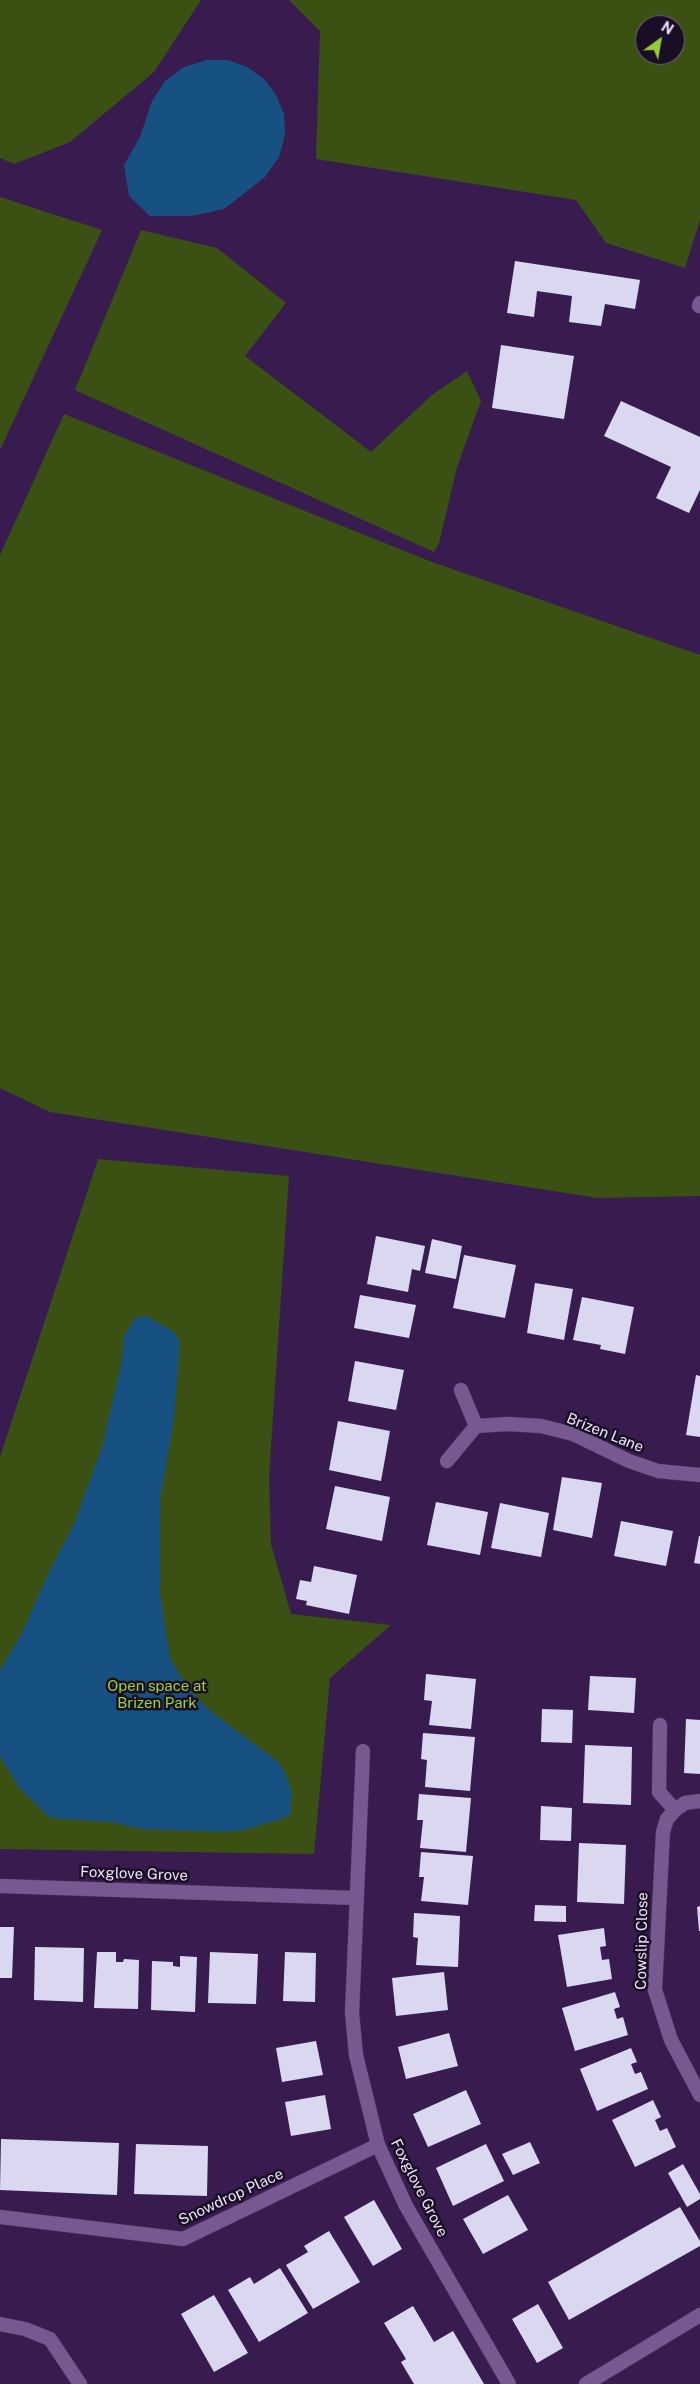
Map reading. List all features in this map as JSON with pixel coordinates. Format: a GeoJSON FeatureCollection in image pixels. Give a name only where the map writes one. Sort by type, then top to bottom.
{"type":"FeatureCollection","features":[{"type":"Feature","properties":{"kind":"street"},"geometry":{"type":"LineString","coordinates":[[446,1461],[476,1426],[461,1390]]}},
{"type":"Feature","properties":{"kind":"street","name":"Brizen Lane"},"geometry":{"type":"LineString","coordinates":[[476,1426],[508,1424],[541,1426],[573,1434],[629,1461],[658,1471],[700,1475]]}},
{"type":"Feature","properties":{"kind":"street"},"geometry":{"type":"LineString","coordinates":[[660,1725],[659,1792],[674,1810],[685,1803],[700,1801]]}},
{"type":"Feature","properties":{"kind":"street","name":"Foxglove Grove"},"geometry":{"type":"LineString","coordinates":[[364,1751],[352,2013],[356,2055],[378,2145],[406,2206],[509,2384]]}},
{"type":"Feature","properties":{"kind":"street","name":"Cowslip Close"},"geometry":{"type":"LineString","coordinates":[[674,1810],[666,1819],[663,1832],[655,1990],[671,2040],[700,2095]]}},
{"type":"Feature","properties":{"kind":"street","name":"Foxglove Grove"},"geometry":{"type":"LineString","coordinates":[[0,1886],[356,1898]]}},
{"type":"Feature","properties":{"kind":"street","name":"Snowdrop Place"},"geometry":{"type":"LineString","coordinates":[[0,2217],[183,2239],[378,2145]]}},
{"type":"Feature","properties":{"kind":"street"},"geometry":{"type":"LineString","coordinates":[[586,2384],[700,2316]]}},
{"type":"Feature","properties":{"kind":"street"},"geometry":{"type":"LineString","coordinates":[[0,2324],[25,2329],[50,2339],[80,2384]]}},
{"type":"Feature","properties":{"kind":"green space"},"geometry":{"type":"Polygon","coordinates":[[[0,0],[201,0],[154,72],[70,142],[14,164],[0,158],[0,0]]]}},
{"type":"Feature","properties":{"kind":"green space"},"geometry":{"type":"Polygon","coordinates":[[[289,0],[700,0],[700,220],[685,268],[606,243],[576,200],[316,159],[320,31],[289,0]]]}},
{"type":"Feature","properties":{"kind":"green space"},"geometry":{"type":"Polygon","coordinates":[[[0,197],[102,230],[0,450],[0,197]]]}},
{"type":"Feature","properties":{"kind":"green space"},"geometry":{"type":"Polygon","coordinates":[[[141,230],[217,248],[286,303],[245,356],[371,452],[432,395],[467,371],[481,401],[457,467],[439,543],[434,552],[75,390],[141,230]]]}},
{"type":"Feature","properties":{"kind":"green space"},"geometry":{"type":"Polygon","coordinates":[[[64,414],[432,562],[700,655],[700,1196],[598,1198],[50,1112],[0,1088],[0,555],[64,414]]]}},
{"type":"Feature","properties":{"kind":"green space","name":"Open space at Brizen Park"},"geometry":{"type":"Polygon","coordinates":[[[98,1159],[289,1176],[269,1477],[271,1544],[291,1614],[391,1625],[330,1678],[314,1854],[0,1849],[0,1457],[98,1159]]]}},
{"type":"Feature","properties":{"kind":"water"},"geometry":{"type":"Polygon","coordinates":[[[207,60],[228,60],[247,67],[264,79],[276,95],[284,114],[285,134],[279,157],[265,177],[224,209],[191,216],[150,216],[129,196],[124,165],[140,137],[152,101],[165,81],[184,67],[207,60]]]}},
{"type":"Feature","properties":{"kind":"water"},"geometry":{"type":"Polygon","coordinates":[[[146,1316],[174,1332],[180,1342],[174,1418],[160,1499],[160,1594],[170,1658],[186,1686],[209,1710],[278,1762],[285,1772],[292,1794],[290,1816],[245,1830],[223,1832],[142,1829],[109,1822],[50,1818],[19,1788],[0,1756],[0,1670],[21,1635],[48,1574],[74,1524],[102,1447],[122,1360],[124,1337],[135,1318],[146,1316]]]}},
{"type":"Feature","properties":{"kind":"building"},"geometry":{"type":"Polygon","coordinates":[[[515,261],[640,280],[635,309],[605,304],[601,326],[569,322],[572,296],[537,291],[534,317],[507,313],[515,261]]]}},
{"type":"Feature","properties":{"kind":"building"},"geometry":{"type":"Polygon","coordinates":[[[501,345],[574,356],[564,419],[492,408],[501,345]]]}},
{"type":"Feature","properties":{"kind":"building"},"geometry":{"type":"Polygon","coordinates":[[[621,401],[700,437],[700,490],[689,513],[656,498],[671,467],[604,436],[621,401]]]}},
{"type":"Feature","properties":{"kind":"building"},"geometry":{"type":"Polygon","coordinates":[[[376,1236],[425,1246],[420,1271],[412,1269],[408,1292],[367,1284],[376,1236]]]}},
{"type":"Feature","properties":{"kind":"building"},"geometry":{"type":"Polygon","coordinates":[[[432,1239],[462,1246],[456,1279],[425,1273],[432,1239]]]}},
{"type":"Feature","properties":{"kind":"building"},"geometry":{"type":"Polygon","coordinates":[[[464,1255],[516,1265],[505,1318],[453,1308],[464,1255]]]}},
{"type":"Feature","properties":{"kind":"building"},"geometry":{"type":"Polygon","coordinates":[[[535,1283],[573,1289],[564,1340],[527,1333],[535,1283]]]}},
{"type":"Feature","properties":{"kind":"building"},"geometry":{"type":"Polygon","coordinates":[[[360,1295],[416,1305],[409,1338],[354,1328],[360,1295]]]}},
{"type":"Feature","properties":{"kind":"building"},"geometry":{"type":"Polygon","coordinates":[[[582,1297],[634,1307],[625,1354],[600,1349],[601,1345],[573,1340],[582,1297]]]}},
{"type":"Feature","properties":{"kind":"building"},"geometry":{"type":"Polygon","coordinates":[[[355,1361],[404,1370],[396,1410],[348,1401],[355,1361]]]}},
{"type":"Feature","properties":{"kind":"building"},"geometry":{"type":"Polygon","coordinates":[[[696,1375],[700,1376],[700,1437],[686,1435],[696,1375]]]}},
{"type":"Feature","properties":{"kind":"building"},"geometry":{"type":"Polygon","coordinates":[[[338,1421],[390,1431],[381,1481],[329,1470],[338,1421]]]}},
{"type":"Feature","properties":{"kind":"building"},"geometry":{"type":"Polygon","coordinates":[[[562,1477],[602,1483],[592,1538],[553,1530],[562,1477]]]}},
{"type":"Feature","properties":{"kind":"building"},"geometry":{"type":"Polygon","coordinates":[[[335,1486],[390,1497],[382,1541],[326,1529],[335,1486]]]}},
{"type":"Feature","properties":{"kind":"building"},"geometry":{"type":"Polygon","coordinates":[[[436,1502],[488,1512],[480,1555],[427,1545],[436,1502]]]}},
{"type":"Feature","properties":{"kind":"building"},"geometry":{"type":"Polygon","coordinates":[[[500,1503],[549,1513],[541,1557],[491,1548],[500,1503]]]}},
{"type":"Feature","properties":{"kind":"building"},"geometry":{"type":"Polygon","coordinates":[[[621,1521],[673,1531],[666,1566],[614,1556],[621,1521]]]}},
{"type":"Feature","properties":{"kind":"building"},"geometry":{"type":"Polygon","coordinates":[[[700,1536],[700,1564],[694,1563],[700,1536]]]}},
{"type":"Feature","properties":{"kind":"building"},"geometry":{"type":"Polygon","coordinates":[[[314,1566],[357,1575],[349,1614],[306,1605],[307,1601],[296,1599],[300,1580],[311,1582],[314,1566]]]}},
{"type":"Feature","properties":{"kind":"building"},"geometry":{"type":"Polygon","coordinates":[[[426,1674],[476,1679],[471,1729],[429,1725],[432,1701],[424,1700],[426,1674]]]}},
{"type":"Feature","properties":{"kind":"building"},"geometry":{"type":"Polygon","coordinates":[[[590,1676],[636,1678],[634,1713],[588,1710],[590,1676]]]}},
{"type":"Feature","properties":{"kind":"building"},"geometry":{"type":"Polygon","coordinates":[[[542,1709],[573,1710],[572,1743],[541,1742],[542,1709]]]}},
{"type":"Feature","properties":{"kind":"building"},"geometry":{"type":"Polygon","coordinates":[[[686,1719],[700,1720],[700,1774],[684,1773],[686,1719]]]}},
{"type":"Feature","properties":{"kind":"building"},"geometry":{"type":"Polygon","coordinates":[[[423,1733],[475,1737],[470,1791],[425,1787],[427,1760],[421,1759],[423,1733]]]}},
{"type":"Feature","properties":{"kind":"building"},"geometry":{"type":"Polygon","coordinates":[[[585,1745],[632,1747],[631,1805],[583,1803],[585,1745]]]}},
{"type":"Feature","properties":{"kind":"building"},"geometry":{"type":"Polygon","coordinates":[[[419,1794],[471,1798],[466,1852],[420,1848],[423,1820],[417,1820],[419,1794]]]}},
{"type":"Feature","properties":{"kind":"building"},"geometry":{"type":"Polygon","coordinates":[[[541,1806],[572,1808],[571,1841],[540,1840],[541,1806]]]}},
{"type":"Feature","properties":{"kind":"building"},"geometry":{"type":"Polygon","coordinates":[[[579,1843],[626,1845],[624,1904],[577,1902],[579,1843]]]}},
{"type":"Feature","properties":{"kind":"building"},"geometry":{"type":"Polygon","coordinates":[[[421,1852],[473,1856],[468,1905],[421,1901],[424,1877],[419,1877],[421,1852]]]}},
{"type":"Feature","properties":{"kind":"building"},"geometry":{"type":"Polygon","coordinates":[[[535,1905],[566,1906],[566,1922],[534,1921],[535,1905]]]}},
{"type":"Feature","properties":{"kind":"building"},"geometry":{"type":"Polygon","coordinates":[[[700,1906],[700,1931],[699,1931],[697,1907],[700,1906]]]}},
{"type":"Feature","properties":{"kind":"building"},"geometry":{"type":"Polygon","coordinates":[[[414,1913],[460,1916],[458,1967],[416,1965],[418,1938],[413,1937],[414,1913]]]}},
{"type":"Feature","properties":{"kind":"building"},"geometry":{"type":"Polygon","coordinates":[[[0,1927],[14,1927],[12,1978],[0,1978],[0,1927]]]}},
{"type":"Feature","properties":{"kind":"building"},"geometry":{"type":"Polygon","coordinates":[[[604,1928],[606,1946],[600,1947],[602,1960],[609,1959],[612,1979],[567,1987],[558,1935],[604,1928]]]}},
{"type":"Feature","properties":{"kind":"building"},"geometry":{"type":"Polygon","coordinates":[[[35,1947],[84,1948],[83,2002],[34,2000],[35,1947]]]}},
{"type":"Feature","properties":{"kind":"building"},"geometry":{"type":"Polygon","coordinates":[[[97,1952],[116,1952],[116,1962],[123,1962],[124,1959],[139,1960],[138,2009],[94,2008],[97,1952]]]}},
{"type":"Feature","properties":{"kind":"building"},"geometry":{"type":"Polygon","coordinates":[[[210,1952],[258,1954],[256,2004],[208,2003],[210,1952]]]}},
{"type":"Feature","properties":{"kind":"building"},"geometry":{"type":"Polygon","coordinates":[[[285,1952],[316,1953],[315,2002],[283,2001],[285,1952]]]}},
{"type":"Feature","properties":{"kind":"building"},"geometry":{"type":"Polygon","coordinates":[[[180,1956],[197,1957],[195,2012],[151,2010],[152,1961],[173,1962],[173,1966],[180,1967],[180,1956]]]}},
{"type":"Feature","properties":{"kind":"building"},"geometry":{"type":"Polygon","coordinates":[[[444,1972],[448,2010],[396,2016],[392,1978],[444,1972]]]}},
{"type":"Feature","properties":{"kind":"building"},"geometry":{"type":"Polygon","coordinates":[[[615,1992],[620,2007],[614,2009],[617,2019],[623,2017],[628,2035],[575,2051],[562,2008],[615,1992]]]}},
{"type":"Feature","properties":{"kind":"building"},"geometry":{"type":"Polygon","coordinates":[[[449,2033],[458,2066],[406,2079],[398,2047],[449,2033]]]}},
{"type":"Feature","properties":{"kind":"building"},"geometry":{"type":"Polygon","coordinates":[[[316,2041],[323,2075],[282,2082],[276,2048],[316,2041]]]}},
{"type":"Feature","properties":{"kind":"building"},"geometry":{"type":"Polygon","coordinates":[[[631,2048],[637,2062],[631,2064],[635,2074],[641,2072],[648,2089],[597,2111],[580,2069],[631,2048]]]}},
{"type":"Feature","properties":{"kind":"building"},"geometry":{"type":"Polygon","coordinates":[[[466,2090],[481,2124],[428,2147],[413,2114],[466,2090]]]}},
{"type":"Feature","properties":{"kind":"building"},"geometry":{"type":"Polygon","coordinates":[[[325,2095],[331,2129],[291,2136],[285,2102],[325,2095]]]}},
{"type":"Feature","properties":{"kind":"building"},"geometry":{"type":"Polygon","coordinates":[[[653,2100],[661,2117],[655,2120],[660,2131],[667,2128],[676,2147],[635,2167],[612,2120],[653,2100]]]}},
{"type":"Feature","properties":{"kind":"building"},"geometry":{"type":"Polygon","coordinates":[[[1,2139],[119,2143],[117,2195],[0,2190],[1,2139]]]}},
{"type":"Feature","properties":{"kind":"building"},"geometry":{"type":"Polygon","coordinates":[[[530,2142],[540,2163],[513,2175],[502,2154],[530,2142]]]}},
{"type":"Feature","properties":{"kind":"building"},"geometry":{"type":"Polygon","coordinates":[[[136,2144],[208,2146],[207,2196],[134,2194],[136,2144]]]}},
{"type":"Feature","properties":{"kind":"building"},"geometry":{"type":"Polygon","coordinates":[[[486,2144],[504,2181],[453,2206],[436,2168],[486,2144]]]}},
{"type":"Feature","properties":{"kind":"building"},"geometry":{"type":"Polygon","coordinates":[[[683,2164],[700,2194],[700,2199],[687,2207],[668,2173],[683,2164]]]}},
{"type":"Feature","properties":{"kind":"building"},"geometry":{"type":"Polygon","coordinates":[[[508,2195],[528,2230],[483,2254],[463,2219],[508,2195]]]}},
{"type":"Feature","properties":{"kind":"building"},"geometry":{"type":"Polygon","coordinates":[[[374,2200],[402,2249],[373,2266],[344,2217],[374,2200]]]}},
{"type":"Feature","properties":{"kind":"building"},"geometry":{"type":"Polygon","coordinates":[[[680,2207],[700,2241],[700,2246],[569,2320],[548,2282],[680,2207]]]}},
{"type":"Feature","properties":{"kind":"building"},"geometry":{"type":"Polygon","coordinates":[[[329,2231],[360,2282],[313,2309],[286,2265],[308,2252],[304,2246],[329,2231]]]}},
{"type":"Feature","properties":{"kind":"building"},"geometry":{"type":"Polygon","coordinates":[[[280,2268],[308,2313],[259,2342],[228,2290],[250,2277],[254,2284],[280,2268]]]}},
{"type":"Feature","properties":{"kind":"building"},"geometry":{"type":"Polygon","coordinates":[[[214,2295],[248,2353],[214,2372],[181,2314],[214,2295]]]}},
{"type":"Feature","properties":{"kind":"building"},"geometry":{"type":"Polygon","coordinates":[[[538,2304],[563,2348],[537,2363],[512,2319],[538,2304]]]}},
{"type":"Feature","properties":{"kind":"building"},"geometry":{"type":"Polygon","coordinates":[[[413,2306],[434,2342],[453,2331],[484,2384],[414,2384],[401,2362],[406,2359],[384,2323],[413,2306]]]}}]}
